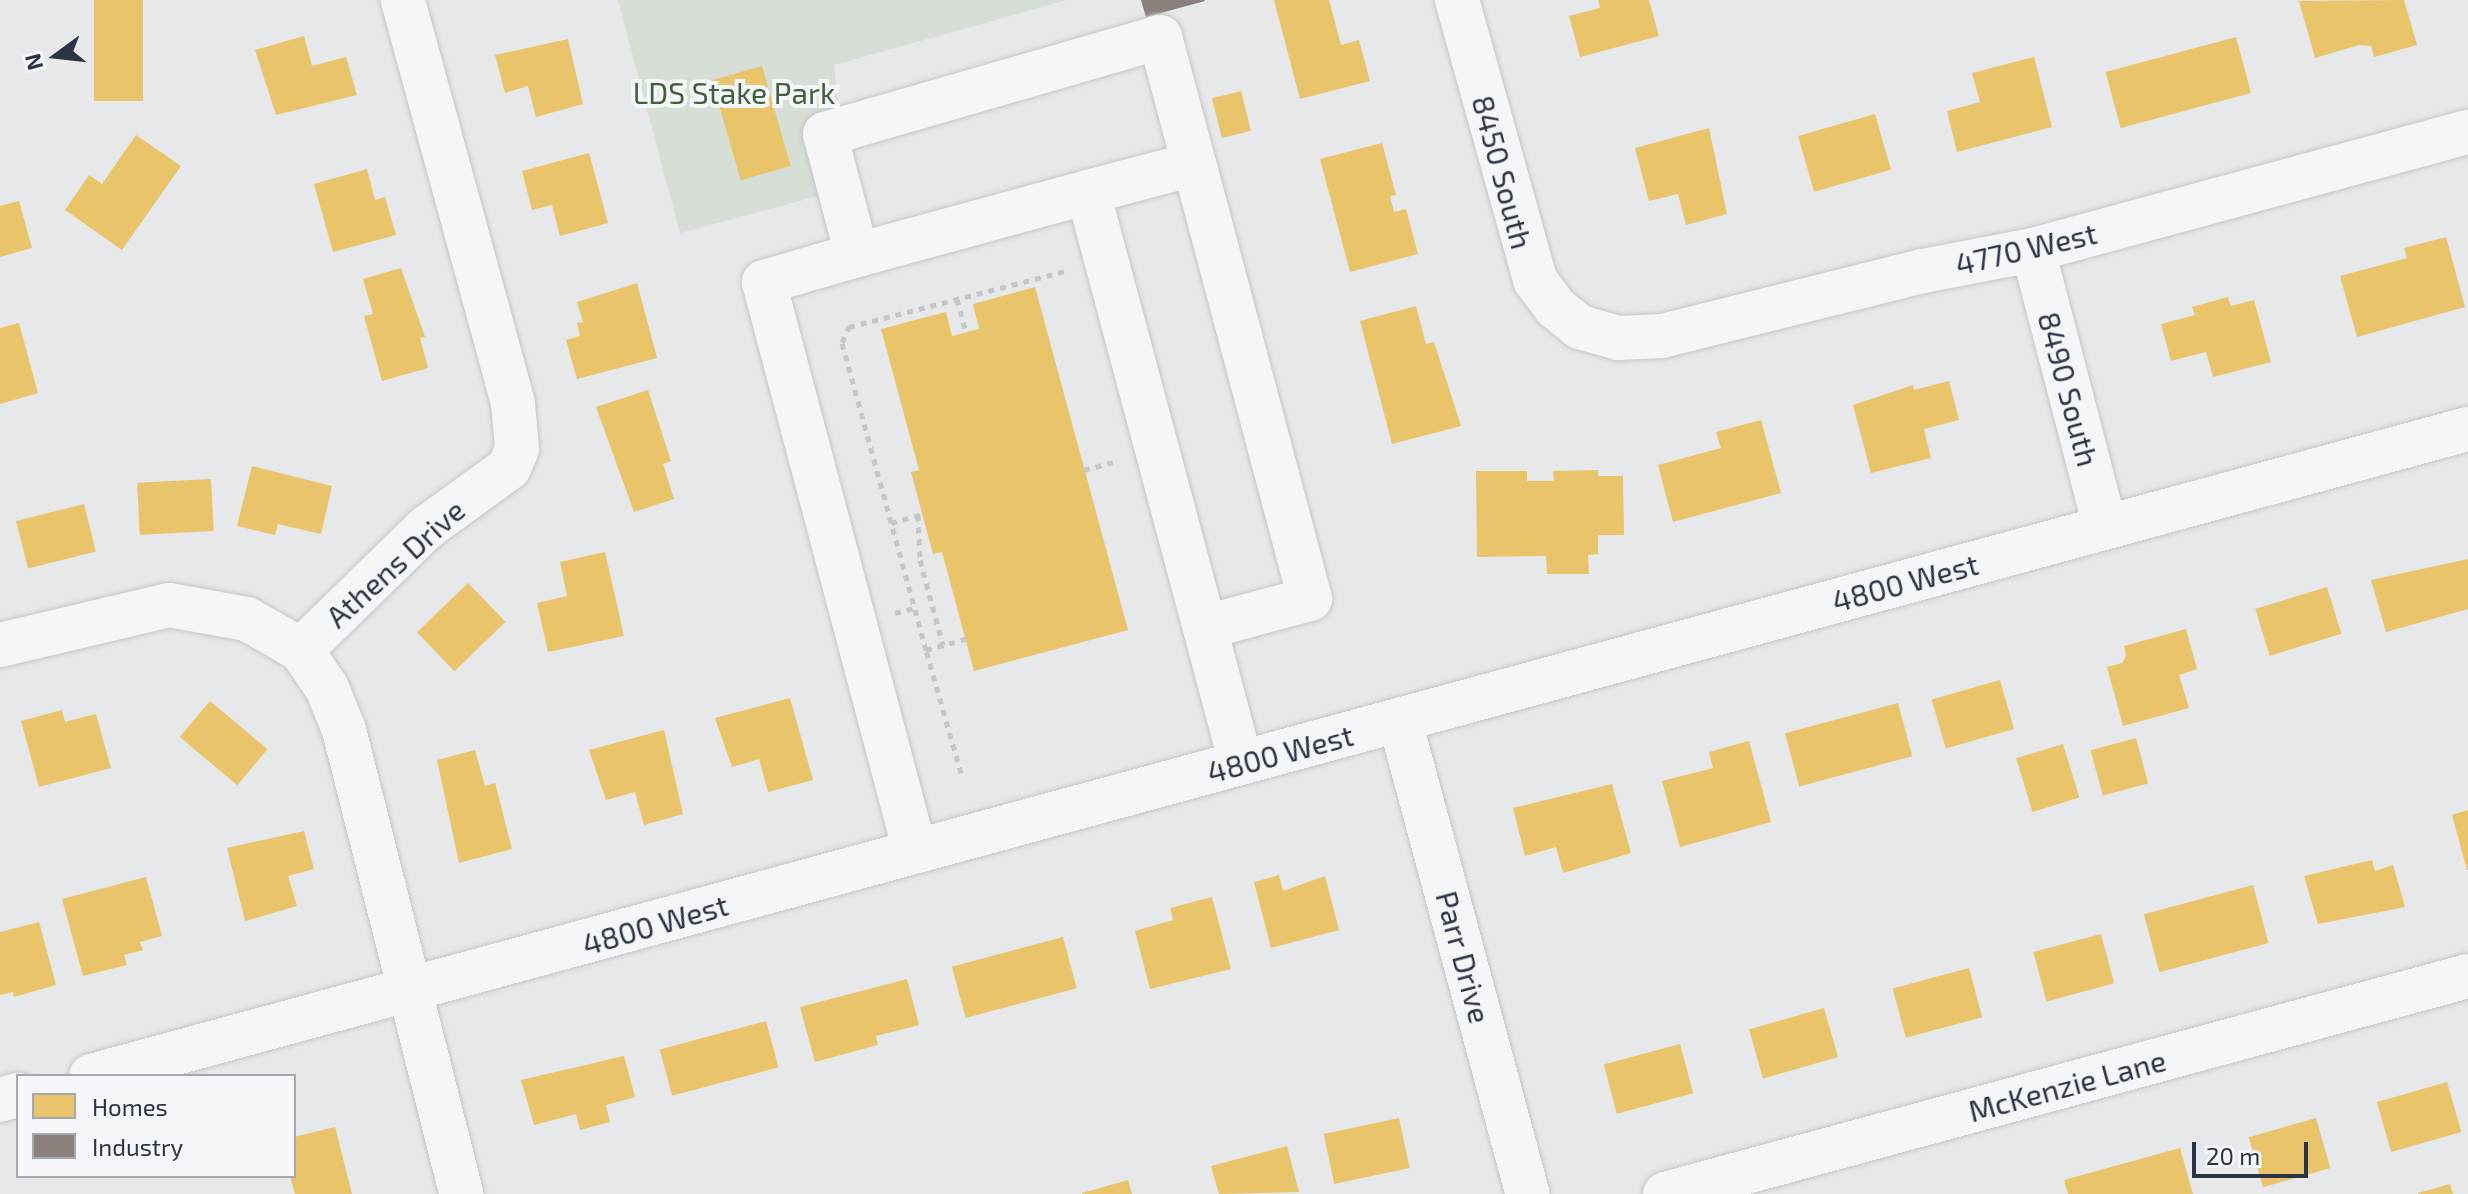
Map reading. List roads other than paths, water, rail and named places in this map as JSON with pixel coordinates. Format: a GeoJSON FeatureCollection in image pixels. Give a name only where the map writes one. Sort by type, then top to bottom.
{"type":"FeatureCollection","features":[{"type":"Feature","properties":{"kind":"street","name":"Athens Drive"},"geometry":{"type":"LineString","coordinates":[[403,0],[513,403],[517,449],[509,468],[426,528],[301,650],[327,688],[344,730],[461,1194]]}},
{"type":"Feature","properties":{"kind":"street","name":"8450 South"},"geometry":{"type":"LineString","coordinates":[[1457,0],[1535,280],[1555,307],[1580,327]]}},
{"type":"Feature","properties":{"kind":"street"},"geometry":{"type":"LineString","coordinates":[[857,255],[825,134],[1160,37],[1310,599],[1206,627]]}},
{"type":"Feature","properties":{"kind":"street","name":"4770 West"},"geometry":{"type":"LineString","coordinates":[[1580,327],[1618,338],[1662,336],[1923,271],[2033,250],[2468,132]]}},
{"type":"Feature","properties":{"kind":"street"},"geometry":{"type":"LineString","coordinates":[[915,851],[764,282],[1194,164]]}},
{"type":"Feature","properties":{"kind":"street"},"geometry":{"type":"LineString","coordinates":[[1088,192],[1241,763]]}},
{"type":"Feature","properties":{"kind":"street","name":"8490 South"},"geometry":{"type":"LineString","coordinates":[[2033,250],[2105,527]]}},
{"type":"Feature","properties":{"kind":"street","name":"4800 West"},"geometry":{"type":"LineString","coordinates":[[99,1074],[411,992],[915,851],[2468,429]]}},
{"type":"Feature","properties":{"kind":"street"},"geometry":{"type":"LineString","coordinates":[[0,645],[169,605],[247,619],[301,650]]}},
{"type":"Feature","properties":{"kind":"street","name":"Parr Drive"},"geometry":{"type":"LineString","coordinates":[[1400,721],[1528,1194]]}},
{"type":"Feature","properties":{"kind":"street","name":"McKenzie Lane"},"geometry":{"type":"LineString","coordinates":[[1665,1194],[2468,976]]}},
{"type":"Feature","properties":{"kind":"park label","name":"LDS Stake Park"},"geometry":{"type":"Point","coordinates":[734,92]}}]}
